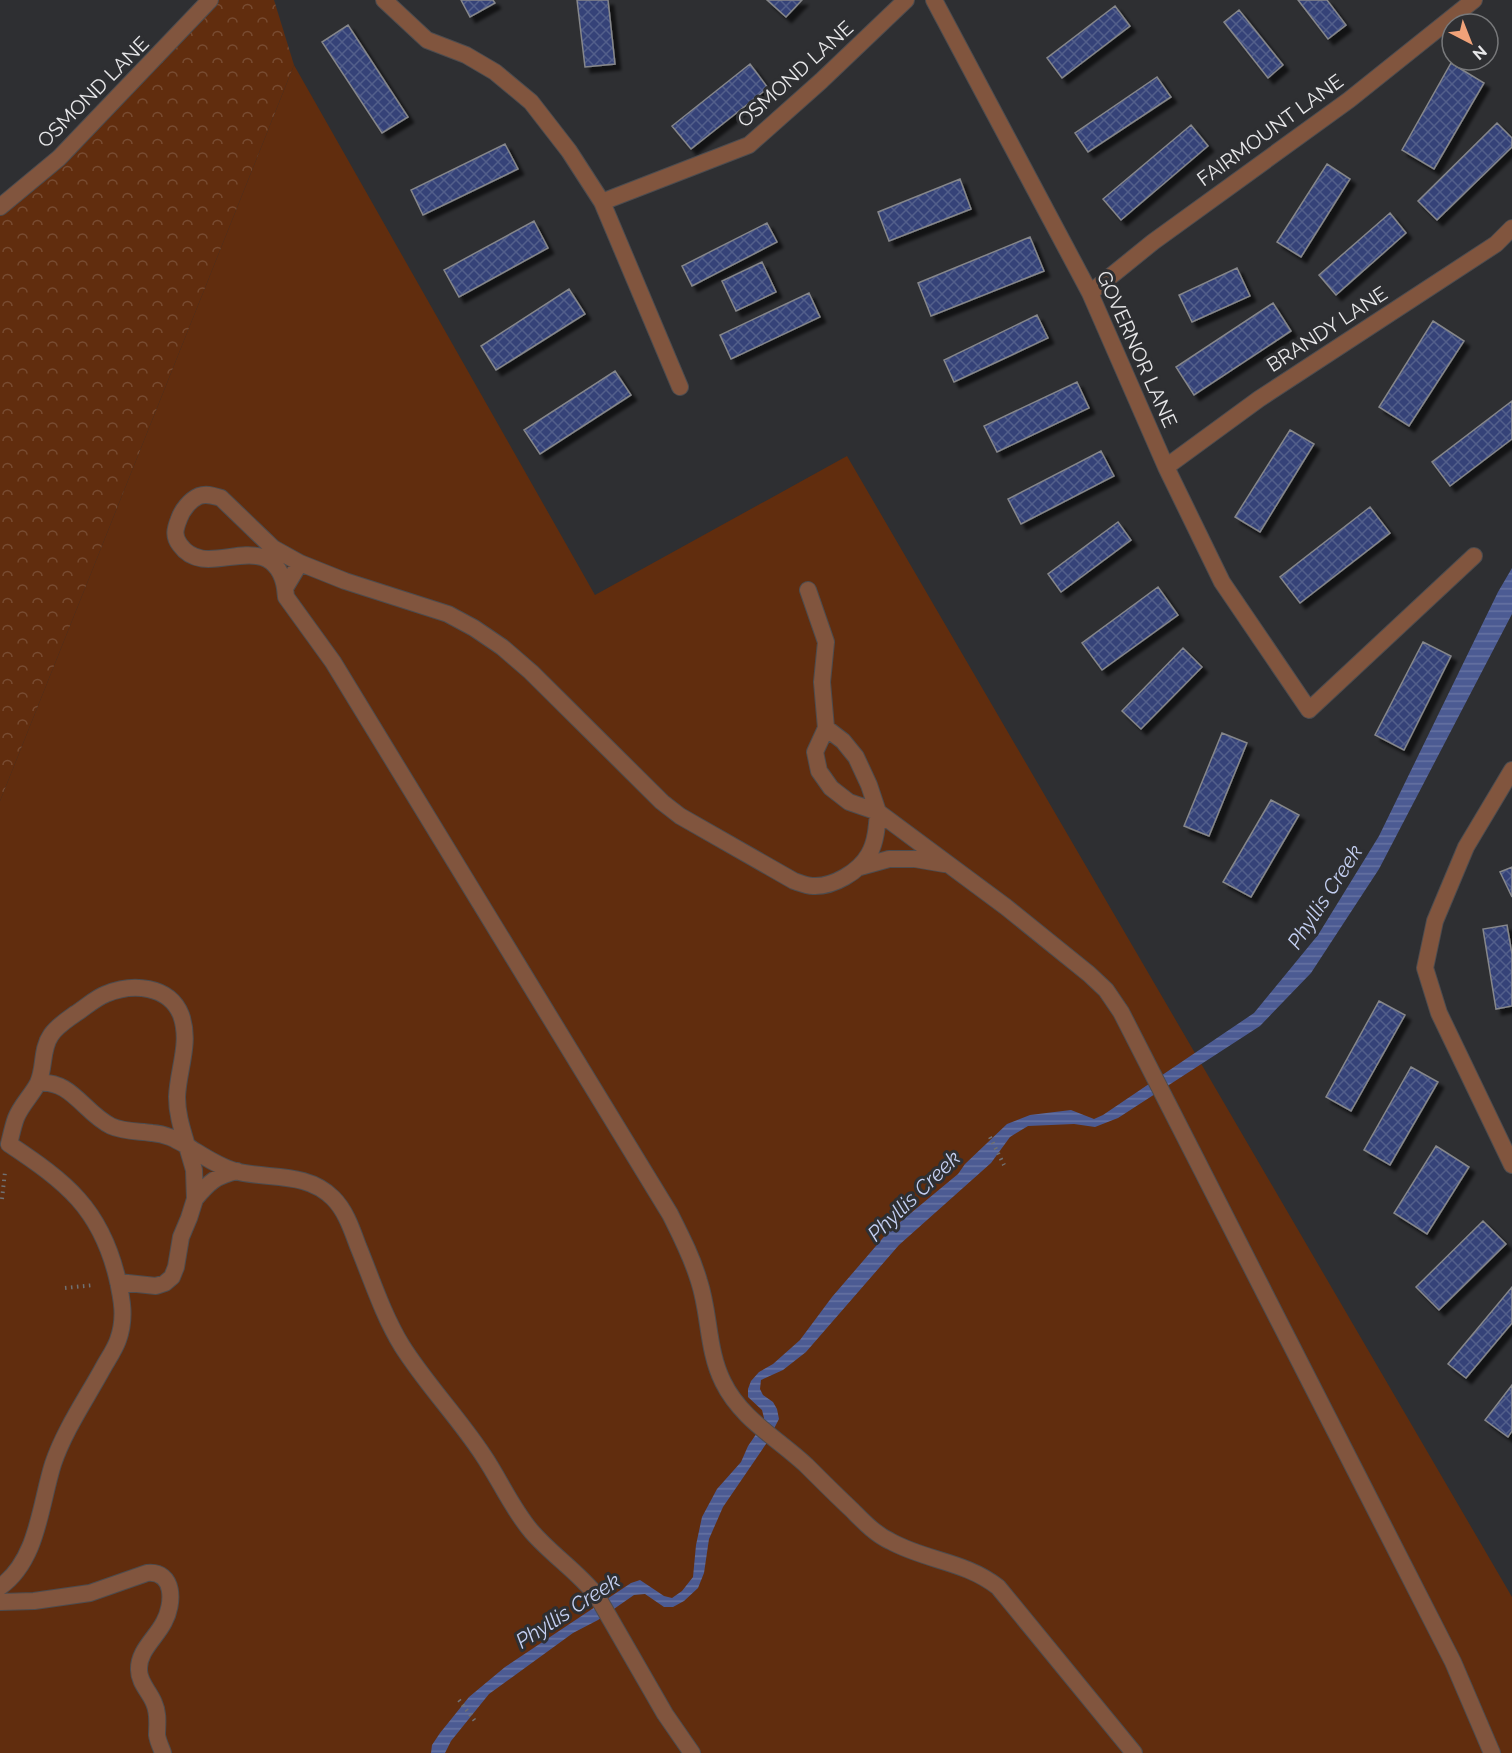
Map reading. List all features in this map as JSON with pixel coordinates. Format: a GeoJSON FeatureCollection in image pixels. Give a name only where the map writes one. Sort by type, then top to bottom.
{"type":"FeatureCollection","features":[{"type":"Feature","properties":{"kind":"street","name":"OSMOND LANE"},"geometry":{"type":"LineString","coordinates":[[0,207],[59,158],[210,0]]}},
{"type":"Feature","properties":{"kind":"street"},"geometry":{"type":"LineString","coordinates":[[384,0],[427,40],[466,55],[495,72],[531,102],[569,151],[602,202],[680,387]]}},
{"type":"Feature","properties":{"kind":"street","name":"OSMOND LANE"},"geometry":{"type":"LineString","coordinates":[[602,202],[749,145],[821,81],[906,0]]}},
{"type":"Feature","properties":{"kind":"street","name":"GOVERNOR LANE"},"geometry":{"type":"LineString","coordinates":[[934,0],[1090,292],[1166,467],[1222,582],[1309,710],[1474,556]]}},
{"type":"Feature","properties":{"kind":"street","name":"FAIRMOUNT LANE"},"geometry":{"type":"LineString","coordinates":[[1090,292],[1153,242],[1348,100],[1474,0]]}},
{"type":"Feature","properties":{"kind":"street","name":"BRANDY LANE"},"geometry":{"type":"LineString","coordinates":[[1166,467],[1259,399],[1496,244],[1512,228]]}},
{"type":"Feature","properties":{"kind":"street"},"geometry":{"type":"LineString","coordinates":[[948,864],[915,859],[889,859],[860,867],[827,884],[813,886],[794,881],[680,816],[662,802],[531,672],[502,647],[474,628],[448,614],[345,581],[300,563],[273,548],[221,498],[210,494],[200,495],[189,502],[180,515],[175,528],[175,538],[182,548],[193,556],[203,560],[252,555],[264,557],[275,565],[283,576],[286,597],[333,662],[670,1214],[687,1248],[700,1282],[713,1357],[723,1382],[737,1405],[752,1422],[804,1463],[886,1540],[905,1549],[968,1568],[998,1587],[1134,1753]]}},
{"type":"Feature","properties":{"kind":"street"},"geometry":{"type":"LineString","coordinates":[[285,588],[300,563]]}},
{"type":"Feature","properties":{"kind":"street"},"geometry":{"type":"LineString","coordinates":[[808,590],[826,642],[822,682],[826,728],[815,752],[819,771],[831,788],[849,802],[878,812],[1015,915],[1106,990],[1121,1012],[1148,1064],[1454,1662],[1492,1753]]}},
{"type":"Feature","properties":{"kind":"street"},"geometry":{"type":"LineString","coordinates":[[826,728],[843,741],[856,757],[878,812],[875,838],[870,854],[860,867]]}},
{"type":"Feature","properties":{"kind":"street"},"geometry":{"type":"LineString","coordinates":[[1512,770],[1466,848],[1435,921],[1425,968],[1439,1013],[1512,1165]]}},
{"type":"Feature","properties":{"kind":"street"},"geometry":{"type":"LineString","coordinates":[[0,1587],[6,1583],[29,1550],[53,1463],[118,1340],[123,1318],[122,1297],[103,1233],[89,1212],[64,1184],[9,1144],[16,1118],[38,1083],[43,1067],[45,1046],[50,1035],[104,994],[123,988],[144,988],[160,992],[172,1002],[180,1013],[184,1028],[185,1046],[177,1095],[178,1116],[194,1170],[195,1198],[181,1237],[172,1277],[156,1286],[118,1282]]}},
{"type":"Feature","properties":{"kind":"street"},"geometry":{"type":"LineString","coordinates":[[38,1083],[48,1082],[62,1086],[94,1116],[113,1127],[169,1136],[219,1166],[237,1172],[300,1179],[320,1187],[334,1199],[346,1218],[388,1321],[402,1345],[485,1457],[531,1531],[588,1584],[597,1596],[665,1714],[692,1753]]}},
{"type":"Feature","properties":{"kind":"street"},"geometry":{"type":"LineString","coordinates":[[195,1198],[205,1186],[219,1176],[237,1172]]}},
{"type":"Feature","properties":{"kind":"street"},"geometry":{"type":"LineString","coordinates":[[0,1602],[33,1602],[90,1593],[147,1574],[155,1573],[163,1577],[168,1583],[170,1605],[165,1621],[144,1650],[139,1670],[140,1679],[154,1702],[158,1738],[163,1753]]}},
{"type":"Feature","properties":{"kind":"path"},"geometry":{"type":"LineString","coordinates":[[990,1137],[1004,1165]]}},
{"type":"Feature","properties":{"kind":"path"},"geometry":{"type":"LineString","coordinates":[[459,1700],[475,1721]]}},
{"type":"Feature","properties":{"kind":"green space"},"geometry":{"type":"Polygon","coordinates":[[[210,0],[274,0],[294,65],[0,801],[0,207],[210,0]]]}},
{"type":"Feature","properties":{"kind":"green space"},"geometry":{"type":"Polygon","coordinates":[[[294,65],[595,595],[847,456],[1512,1597],[1512,1753],[0,1753],[0,801],[294,65]]]}},
{"type":"Feature","properties":{"kind":"water"},"geometry":{"type":"Polygon","coordinates":[[[1512,568],[1512,614],[1379,869],[1311,973],[1260,1026],[1118,1118],[1095,1127],[1074,1124],[1028,1126],[1010,1137],[991,1163],[899,1245],[806,1352],[783,1370],[761,1380],[760,1389],[763,1395],[773,1402],[779,1419],[766,1444],[723,1507],[709,1539],[704,1573],[698,1588],[684,1601],[673,1607],[664,1607],[645,1594],[634,1595],[598,1620],[573,1633],[489,1694],[451,1741],[445,1753],[431,1753],[432,1745],[440,1733],[469,1697],[505,1667],[631,1583],[640,1580],[664,1596],[672,1598],[682,1591],[693,1577],[702,1517],[717,1489],[741,1462],[748,1446],[763,1424],[762,1410],[748,1397],[751,1381],[800,1340],[832,1297],[888,1232],[958,1174],[965,1164],[1007,1124],[1030,1115],[1071,1110],[1094,1119],[1103,1115],[1254,1013],[1318,935],[1379,836],[1498,592],[1512,568]]]}},
{"type":"Feature","properties":{"kind":"building"},"geometry":{"type":"Polygon","coordinates":[[[461,0],[493,0],[495,3],[470,17],[461,0]]]}},
{"type":"Feature","properties":{"kind":"building"},"geometry":{"type":"Polygon","coordinates":[[[577,0],[608,0],[615,64],[585,67],[577,0]]]}},
{"type":"Feature","properties":{"kind":"building"},"geometry":{"type":"Polygon","coordinates":[[[767,0],[802,0],[786,17],[767,0]]]}},
{"type":"Feature","properties":{"kind":"building"},"geometry":{"type":"Polygon","coordinates":[[[1298,0],[1327,0],[1346,25],[1328,39],[1298,0]]]}},
{"type":"Feature","properties":{"kind":"building"},"geometry":{"type":"Polygon","coordinates":[[[1115,6],[1130,26],[1062,78],[1047,58],[1115,6]]]}},
{"type":"Feature","properties":{"kind":"building"},"geometry":{"type":"Polygon","coordinates":[[[1239,10],[1283,65],[1268,78],[1224,22],[1239,10]]]}},
{"type":"Feature","properties":{"kind":"building"},"geometry":{"type":"Polygon","coordinates":[[[348,25],[408,117],[382,133],[322,42],[348,25]]]}},
{"type":"Feature","properties":{"kind":"building"},"geometry":{"type":"Polygon","coordinates":[[[750,64],[768,88],[691,149],[672,126],[750,64]]]}},
{"type":"Feature","properties":{"kind":"building"},"geometry":{"type":"Polygon","coordinates":[[[1446,72],[1466,72],[1484,83],[1434,169],[1402,150],[1446,72]]]}},
{"type":"Feature","properties":{"kind":"building"},"geometry":{"type":"Polygon","coordinates":[[[1157,77],[1171,97],[1088,152],[1075,133],[1157,77]]]}},
{"type":"Feature","properties":{"kind":"building"},"geometry":{"type":"Polygon","coordinates":[[[1497,123],[1512,138],[1512,147],[1437,220],[1418,201],[1497,123]]]}},
{"type":"Feature","properties":{"kind":"building"},"geometry":{"type":"Polygon","coordinates":[[[1191,125],[1208,146],[1121,220],[1103,199],[1191,125]]]}},
{"type":"Feature","properties":{"kind":"building"},"geometry":{"type":"Polygon","coordinates":[[[505,144],[518,169],[423,215],[411,190],[505,144]]]}},
{"type":"Feature","properties":{"kind":"building"},"geometry":{"type":"Polygon","coordinates":[[[1327,164],[1350,179],[1301,257],[1277,242],[1327,164]]]}},
{"type":"Feature","properties":{"kind":"building"},"geometry":{"type":"Polygon","coordinates":[[[960,179],[971,209],[889,241],[878,212],[960,179]]]}},
{"type":"Feature","properties":{"kind":"building"},"geometry":{"type":"Polygon","coordinates":[[[1390,213],[1406,233],[1336,295],[1319,275],[1390,213]]]}},
{"type":"Feature","properties":{"kind":"building"},"geometry":{"type":"Polygon","coordinates":[[[534,221],[548,248],[459,297],[444,270],[534,221]]]}},
{"type":"Feature","properties":{"kind":"building"},"geometry":{"type":"Polygon","coordinates":[[[767,223],[777,242],[692,286],[682,266],[767,223]]]}},
{"type":"Feature","properties":{"kind":"building"},"geometry":{"type":"Polygon","coordinates":[[[1030,237],[1044,271],[931,316],[918,283],[1030,237]]]}},
{"type":"Feature","properties":{"kind":"building"},"geometry":{"type":"Polygon","coordinates":[[[762,262],[776,292],[736,311],[722,281],[762,262]]]}},
{"type":"Feature","properties":{"kind":"building"},"geometry":{"type":"Polygon","coordinates":[[[1237,268],[1250,296],[1192,322],[1179,295],[1237,268]]]}},
{"type":"Feature","properties":{"kind":"building"},"geometry":{"type":"Polygon","coordinates":[[[569,289],[585,314],[496,370],[481,346],[569,289]]]}},
{"type":"Feature","properties":{"kind":"building"},"geometry":{"type":"Polygon","coordinates":[[[809,293],[820,317],[731,359],[720,335],[809,293]]]}},
{"type":"Feature","properties":{"kind":"building"},"geometry":{"type":"Polygon","coordinates":[[[1273,303],[1291,331],[1194,395],[1176,367],[1273,303]]]}},
{"type":"Feature","properties":{"kind":"building"},"geometry":{"type":"Polygon","coordinates":[[[1037,315],[1048,338],[954,382],[944,360],[1037,315]]]}},
{"type":"Feature","properties":{"kind":"building"},"geometry":{"type":"Polygon","coordinates":[[[1433,321],[1464,341],[1409,426],[1379,407],[1433,321]]]}},
{"type":"Feature","properties":{"kind":"building"},"geometry":{"type":"Polygon","coordinates":[[[615,371],[631,395],[540,454],[524,430],[615,371]]]}},
{"type":"Feature","properties":{"kind":"building"},"geometry":{"type":"Polygon","coordinates":[[[1077,382],[1089,408],[997,452],[984,426],[1077,382]]]}},
{"type":"Feature","properties":{"kind":"building"},"geometry":{"type":"Polygon","coordinates":[[[1512,401],[1512,439],[1450,486],[1432,462],[1512,401]]]}},
{"type":"Feature","properties":{"kind":"building"},"geometry":{"type":"Polygon","coordinates":[[[1290,430],[1314,444],[1260,532],[1235,517],[1290,430]]]}},
{"type":"Feature","properties":{"kind":"building"},"geometry":{"type":"Polygon","coordinates":[[[1101,451],[1114,476],[1021,524],[1008,499],[1101,451]]]}},
{"type":"Feature","properties":{"kind":"building"},"geometry":{"type":"Polygon","coordinates":[[[1370,507],[1390,533],[1300,603],[1280,577],[1370,507]]]}},
{"type":"Feature","properties":{"kind":"building"},"geometry":{"type":"Polygon","coordinates":[[[1118,522],[1131,540],[1061,592],[1048,574],[1118,522]]]}},
{"type":"Feature","properties":{"kind":"building"},"geometry":{"type":"Polygon","coordinates":[[[1158,587],[1178,615],[1102,670],[1082,643],[1158,587]]]}},
{"type":"Feature","properties":{"kind":"building"},"geometry":{"type":"Polygon","coordinates":[[[1423,642],[1451,656],[1404,750],[1375,735],[1423,642]]]}},
{"type":"Feature","properties":{"kind":"building"},"geometry":{"type":"Polygon","coordinates":[[[1183,648],[1202,667],[1141,729],[1122,711],[1183,648]]]}},
{"type":"Feature","properties":{"kind":"building"},"geometry":{"type":"Polygon","coordinates":[[[1222,733],[1247,743],[1209,836],[1184,826],[1222,733]]]}},
{"type":"Feature","properties":{"kind":"building"},"geometry":{"type":"Polygon","coordinates":[[[1271,800],[1299,815],[1251,897],[1223,882],[1271,800]]]}},
{"type":"Feature","properties":{"kind":"building"},"geometry":{"type":"Polygon","coordinates":[[[1512,867],[1512,897],[1500,872],[1512,867]]]}},
{"type":"Feature","properties":{"kind":"building"},"geometry":{"type":"Polygon","coordinates":[[[1507,925],[1512,954],[1512,1006],[1496,1009],[1483,929],[1507,925]]]}},
{"type":"Feature","properties":{"kind":"building"},"geometry":{"type":"Polygon","coordinates":[[[1379,1001],[1405,1015],[1351,1111],[1326,1097],[1379,1001]]]}},
{"type":"Feature","properties":{"kind":"building"},"geometry":{"type":"Polygon","coordinates":[[[1411,1067],[1438,1082],[1390,1165],[1364,1150],[1411,1067]]]}},
{"type":"Feature","properties":{"kind":"building"},"geometry":{"type":"Polygon","coordinates":[[[1436,1146],[1469,1167],[1427,1234],[1394,1213],[1436,1146]]]}},
{"type":"Feature","properties":{"kind":"building"},"geometry":{"type":"Polygon","coordinates":[[[1483,1221],[1506,1244],[1439,1310],[1416,1287],[1483,1221]]]}},
{"type":"Feature","properties":{"kind":"building"},"geometry":{"type":"Polygon","coordinates":[[[1512,1287],[1512,1323],[1466,1378],[1448,1364],[1512,1287]]]}},
{"type":"Feature","properties":{"kind":"building"},"geometry":{"type":"Polygon","coordinates":[[[1512,1385],[1512,1431],[1508,1437],[1485,1420],[1512,1385]]]}},
{"type":"Feature","properties":{"kind":"water label","name":"Phyllis Creek"},"geometry":{"type":"Point","coordinates":[1325,897]}},
{"type":"Feature","properties":{"kind":"water label","name":"Phyllis Creek"},"geometry":{"type":"Point","coordinates":[914,1196]}},
{"type":"Feature","properties":{"kind":"water label","name":"Phyllis Creek"},"geometry":{"type":"Point","coordinates":[568,1611]}}]}
